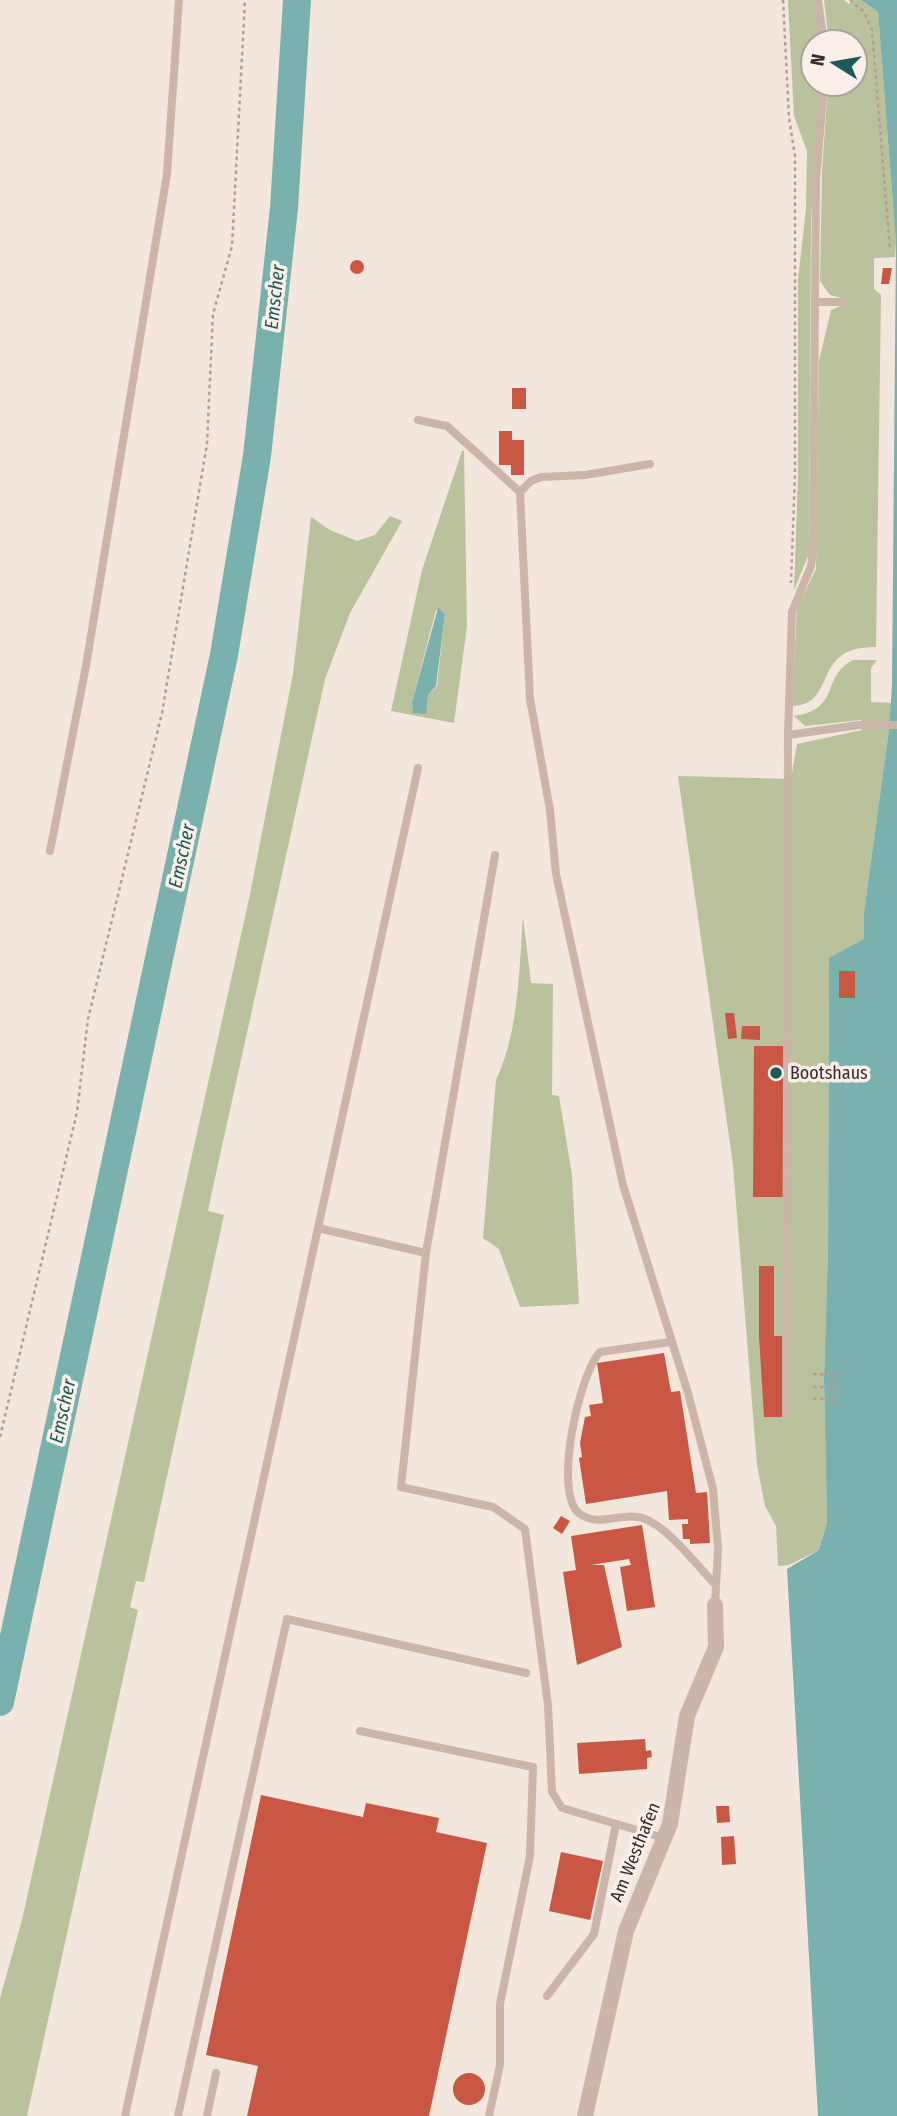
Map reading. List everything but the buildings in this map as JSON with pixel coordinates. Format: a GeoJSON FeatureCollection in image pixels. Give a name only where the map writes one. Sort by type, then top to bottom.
{"type":"FeatureCollection","features":[{"type":"Feature","properties":{"kind":"street","name":"Am Westhafen"},"geometry":{"type":"LineString","coordinates":[[585,2116],[626,1931],[676,1803],[687,1716],[716,1647],[715,1605]]}},
{"type":"Feature","properties":{"kind":"lane"},"geometry":{"type":"LineString","coordinates":[[50,851],[86,666],[167,174],[179,0]]}},
{"type":"Feature","properties":{"kind":"lane"},"geometry":{"type":"LineString","coordinates":[[818,0],[822,28]]}},
{"type":"Feature","properties":{"kind":"lane"},"geometry":{"type":"LineString","coordinates":[[786,1413],[788,735],[794,604],[811,566],[813,550],[816,180],[823,98]]}},
{"type":"Feature","properties":{"kind":"lane"},"geometry":{"type":"LineString","coordinates":[[815,302],[843,302]]}},
{"type":"Feature","properties":{"kind":"lane"},"geometry":{"type":"LineString","coordinates":[[418,420],[447,426],[520,492],[530,699],[550,810],[556,874],[623,1185],[688,1393],[713,1489],[718,1549],[714,1583],[715,1605]]}},
{"type":"Feature","properties":{"kind":"lane"},"geometry":{"type":"LineString","coordinates":[[520,492],[531,481],[541,477],[586,475],[650,464]]}},
{"type":"Feature","properties":{"kind":"lane"},"geometry":{"type":"LineString","coordinates":[[788,735],[862,725],[897,725]]}},
{"type":"Feature","properties":{"kind":"lane"},"geometry":{"type":"LineString","coordinates":[[125,2116],[418,768]]}},
{"type":"Feature","properties":{"kind":"lane"},"geometry":{"type":"LineString","coordinates":[[495,855],[426,1253],[401,1487],[493,1507],[525,1530],[548,1705],[552,1792],[562,1808],[664,1839]]}},
{"type":"Feature","properties":{"kind":"lane"},"geometry":{"type":"LineString","coordinates":[[318,1228],[426,1253]]}},
{"type":"Feature","properties":{"kind":"lane"},"geometry":{"type":"LineString","coordinates":[[670,1342],[600,1352],[592,1360],[579,1401],[572,1441],[568,1468],[569,1498],[578,1513],[592,1519],[635,1516],[660,1526],[714,1583]]}},
{"type":"Feature","properties":{"kind":"lane"},"geometry":{"type":"LineString","coordinates":[[178,2116],[288,1619],[526,1673]]}},
{"type":"Feature","properties":{"kind":"lane"},"geometry":{"type":"LineString","coordinates":[[360,1731],[533,1767],[530,1856],[499,2004],[500,2065],[489,2116]]}},
{"type":"Feature","properties":{"kind":"lane"},"geometry":{"type":"LineString","coordinates":[[547,1996],[594,1934],[616,1824]]}},
{"type":"Feature","properties":{"kind":"lane"},"geometry":{"type":"LineString","coordinates":[[207,2116],[216,2073]]}},
{"type":"Feature","properties":{"kind":"path"},"geometry":{"type":"LineString","coordinates":[[0,1437],[77,1112],[88,1019],[162,713],[206,444],[214,314],[232,246],[245,0]]}},
{"type":"Feature","properties":{"kind":"path"},"geometry":{"type":"LineString","coordinates":[[783,0],[789,118],[795,156],[795,460],[791,579],[794,604]]}},
{"type":"Feature","properties":{"kind":"path"},"geometry":{"type":"LineString","coordinates":[[850,0],[864,12],[872,30],[890,250]]}},
{"type":"Feature","properties":{"kind":"path"},"geometry":{"type":"LineString","coordinates":[[835,1404],[836,1369]]}},
{"type":"Feature","properties":{"kind":"path"},"geometry":{"type":"LineString","coordinates":[[813,1374],[836,1375]]}},
{"type":"Feature","properties":{"kind":"path"},"geometry":{"type":"LineString","coordinates":[[813,1387],[836,1387]]}},
{"type":"Feature","properties":{"kind":"path"},"geometry":{"type":"LineString","coordinates":[[813,1399],[835,1399]]}},
{"type":"Feature","properties":{"kind":"green space"},"geometry":{"type":"Polygon","coordinates":[[[788,0],[815,0],[819,28],[799,28],[799,98],[819,98],[811,220],[809,554],[794,590],[798,476],[798,280],[806,209],[807,151],[794,116],[788,0]]]}},
{"type":"Feature","properties":{"kind":"green space"},"geometry":{"type":"Polygon","coordinates":[[[824,0],[844,0],[849,4],[853,0],[861,0],[878,12],[896,243],[895,257],[874,258],[874,289],[881,295],[876,647],[855,649],[841,656],[832,665],[816,696],[806,703],[792,706],[797,608],[816,569],[819,361],[831,310],[843,305],[842,298],[830,295],[820,281],[822,171],[827,98],[869,98],[869,28],[827,28],[824,0]]]}},
{"type":"Feature","properties":{"kind":"green space"},"geometry":{"type":"Polygon","coordinates":[[[464,451],[467,626],[454,723],[391,711],[422,570],[464,451]],[[436,610],[412,702],[428,695],[437,686],[445,614],[436,610]]]}},
{"type":"Feature","properties":{"kind":"green space"},"geometry":{"type":"Polygon","coordinates":[[[390,516],[402,521],[350,613],[325,679],[208,1211],[224,1215],[144,1582],[136,1581],[130,1607],[138,1610],[27,2116],[0,2116],[0,1998],[22,1920],[249,899],[293,674],[311,517],[330,530],[357,541],[375,535],[390,516]]]}},
{"type":"Feature","properties":{"kind":"green space"},"geometry":{"type":"Polygon","coordinates":[[[853,660],[877,660],[871,668],[871,702],[891,703],[891,720],[864,912],[864,940],[829,975],[828,1249],[824,1379],[827,1522],[819,1550],[789,1565],[778,1566],[776,1526],[765,1506],[757,1465],[733,1165],[678,776],[791,779],[797,744],[862,730],[861,720],[805,726],[794,716],[819,707],[837,675],[853,660]]]}},
{"type":"Feature","properties":{"kind":"green space"},"geometry":{"type":"Polygon","coordinates":[[[523,917],[531,983],[553,984],[552,1095],[559,1096],[572,1175],[579,1304],[520,1307],[499,1249],[483,1238],[496,1080],[504,1061],[514,1021],[523,917]]]}},
{"type":"Feature","properties":{"kind":"water"},"geometry":{"type":"Polygon","coordinates":[[[861,0],[897,0],[897,2116],[818,2116],[787,1569],[819,1550],[827,1522],[824,1379],[828,1249],[829,958],[864,939],[864,912],[889,731],[892,684],[896,243],[878,12],[861,0]]]}},
{"type":"Feature","properties":{"kind":"water"},"geometry":{"type":"Polygon","coordinates":[[[438,608],[445,614],[436,686],[428,695],[426,714],[413,713],[412,702],[438,608]]]}},
{"type":"Feature","properties":{"kind":"waterway","name":"Emscher"},"geometry":{"type":"LineString","coordinates":[[0,1702],[224,655],[257,456],[284,208],[297,0]]}},
{"type":"Feature","properties":{"kind":"place","name":"Bootshaus"},"geometry":{"type":"Point","coordinates":[776,1073]}}]}
